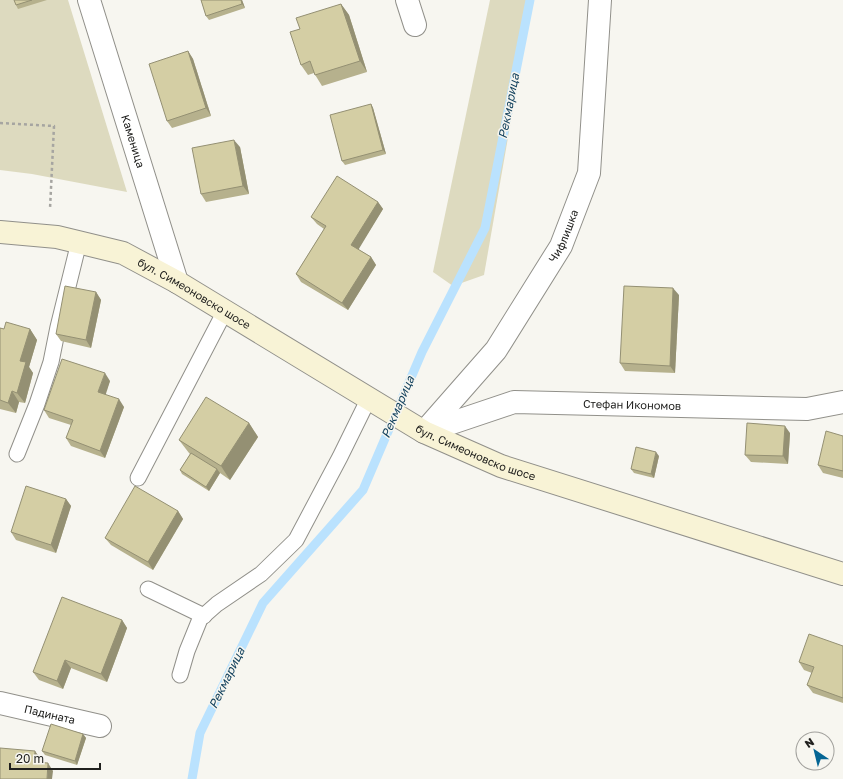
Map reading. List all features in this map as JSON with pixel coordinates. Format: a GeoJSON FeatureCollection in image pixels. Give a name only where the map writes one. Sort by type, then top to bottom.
{"type":"FeatureCollection","features":[{"type":"Feature","properties":{"kind":"street","name":"Каменица"},"geometry":{"type":"LineString","coordinates":[[89,0],[177,282]]}},
{"type":"Feature","properties":{"kind":"street"},"geometry":{"type":"LineString","coordinates":[[407,0],[415,25]]}},
{"type":"Feature","properties":{"kind":"street","name":"Чифлишка"},"geometry":{"type":"LineString","coordinates":[[418,428],[496,350],[561,246],[590,173],[600,0]]}},
{"type":"Feature","properties":{"kind":"street","name":"бул. Симеоновско шосе"},"geometry":{"type":"LineString","coordinates":[[0,232],[49,236],[123,253],[177,282],[418,428],[501,466],[843,574]]}},
{"type":"Feature","properties":{"kind":"street","name":"Стефан Икономов"},"geometry":{"type":"LineString","coordinates":[[418,428],[514,402],[807,409],[843,402]]}},
{"type":"Feature","properties":{"kind":"street","name":"Падината"},"geometry":{"type":"LineString","coordinates":[[0,703],[100,726]]}},
{"type":"Feature","properties":{"kind":"lane"},"geometry":{"type":"LineString","coordinates":[[17,454],[37,404],[51,362],[79,242]]}},
{"type":"Feature","properties":{"kind":"lane"},"geometry":{"type":"LineString","coordinates":[[138,478],[225,311]]}},
{"type":"Feature","properties":{"kind":"lane"},"geometry":{"type":"LineString","coordinates":[[180,675],[187,651],[200,619],[217,604],[261,574],[296,540],[340,457],[373,401]]}},
{"type":"Feature","properties":{"kind":"lane"},"geometry":{"type":"LineString","coordinates":[[148,589],[204,616]]}},
{"type":"Feature","properties":{"kind":"path"},"geometry":{"type":"LineString","coordinates":[[0,123],[54,126],[49,236]]}},
{"type":"Feature","properties":{"kind":"shaded area"},"geometry":{"type":"Polygon","coordinates":[[[0,0],[68,0],[127,192],[32,174],[0,170],[0,0]]]}},
{"type":"Feature","properties":{"kind":"shaded area"},"geometry":{"type":"Polygon","coordinates":[[[490,0],[532,0],[484,275],[453,286],[433,272],[490,0]]]}},
{"type":"Feature","properties":{"kind":"building"},"geometry":{"type":"Polygon","coordinates":[[[14,0],[32,0],[16,5],[14,0]]]}},
{"type":"Feature","properties":{"kind":"building"},"geometry":{"type":"Polygon","coordinates":[[[201,0],[241,0],[242,4],[206,16],[201,0]]]}},
{"type":"Feature","properties":{"kind":"building"},"geometry":{"type":"Polygon","coordinates":[[[341,4],[360,61],[315,75],[310,61],[301,65],[290,32],[300,29],[296,18],[341,4]]]}},
{"type":"Feature","properties":{"kind":"building"},"geometry":{"type":"Polygon","coordinates":[[[188,51],[206,108],[167,121],[149,64],[188,51]]]}},
{"type":"Feature","properties":{"kind":"building"},"geometry":{"type":"Polygon","coordinates":[[[371,104],[383,150],[342,161],[330,115],[371,104]]]}},
{"type":"Feature","properties":{"kind":"building"},"geometry":{"type":"Polygon","coordinates":[[[234,140],[243,186],[201,194],[192,148],[234,140]]]}},
{"type":"Feature","properties":{"kind":"building"},"geometry":{"type":"Polygon","coordinates":[[[337,176],[378,202],[351,245],[371,257],[342,303],[296,274],[326,226],[311,217],[337,176]]]}},
{"type":"Feature","properties":{"kind":"building"},"geometry":{"type":"Polygon","coordinates":[[[65,286],[96,292],[86,340],[56,334],[65,286]]]}},
{"type":"Feature","properties":{"kind":"building"},"geometry":{"type":"Polygon","coordinates":[[[624,286],[673,288],[670,366],[620,363],[624,286]]]}},
{"type":"Feature","properties":{"kind":"building"},"geometry":{"type":"Polygon","coordinates":[[[6,322],[30,329],[20,361],[26,362],[17,393],[12,391],[8,403],[0,400],[0,328],[4,329],[6,322]]]}},
{"type":"Feature","properties":{"kind":"building"},"geometry":{"type":"Polygon","coordinates":[[[62,359],[105,373],[98,392],[119,399],[100,451],[66,438],[73,420],[44,410],[62,359]]]}},
{"type":"Feature","properties":{"kind":"building"},"geometry":{"type":"Polygon","coordinates":[[[206,397],[249,423],[221,466],[179,440],[206,397]]]}},
{"type":"Feature","properties":{"kind":"building"},"geometry":{"type":"Polygon","coordinates":[[[747,423],[785,426],[783,456],[745,455],[747,423]]]}},
{"type":"Feature","properties":{"kind":"building"},"geometry":{"type":"Polygon","coordinates":[[[826,431],[843,436],[843,471],[818,465],[826,431]]]}},
{"type":"Feature","properties":{"kind":"building"},"geometry":{"type":"Polygon","coordinates":[[[636,447],[656,452],[651,474],[631,469],[636,447]]]}},
{"type":"Feature","properties":{"kind":"building"},"geometry":{"type":"Polygon","coordinates":[[[191,453],[217,469],[206,487],[180,470],[191,453]]]}},
{"type":"Feature","properties":{"kind":"building"},"geometry":{"type":"Polygon","coordinates":[[[26,486],[66,499],[51,545],[11,532],[26,486]]]}},
{"type":"Feature","properties":{"kind":"building"},"geometry":{"type":"Polygon","coordinates":[[[135,486],[178,511],[148,562],[105,538],[135,486]]]}},
{"type":"Feature","properties":{"kind":"building"},"geometry":{"type":"Polygon","coordinates":[[[62,597],[122,620],[101,674],[65,660],[57,681],[33,672],[62,597]]]}},
{"type":"Feature","properties":{"kind":"building"},"geometry":{"type":"Polygon","coordinates":[[[809,634],[843,646],[843,698],[807,685],[814,667],[799,662],[809,634]]]}},
{"type":"Feature","properties":{"kind":"building"},"geometry":{"type":"Polygon","coordinates":[[[51,724],[83,734],[75,761],[42,751],[51,724]]]}},
{"type":"Feature","properties":{"kind":"building"},"geometry":{"type":"Polygon","coordinates":[[[0,748],[35,751],[34,762],[48,763],[47,779],[0,779],[0,748]]]}},
{"type":"Feature","properties":{"kind":"waterway","name":"Рекмарица"},"geometry":{"type":"LineString","coordinates":[[192,779],[200,733],[263,603],[363,490],[422,352],[485,228],[530,0]]}}]}
